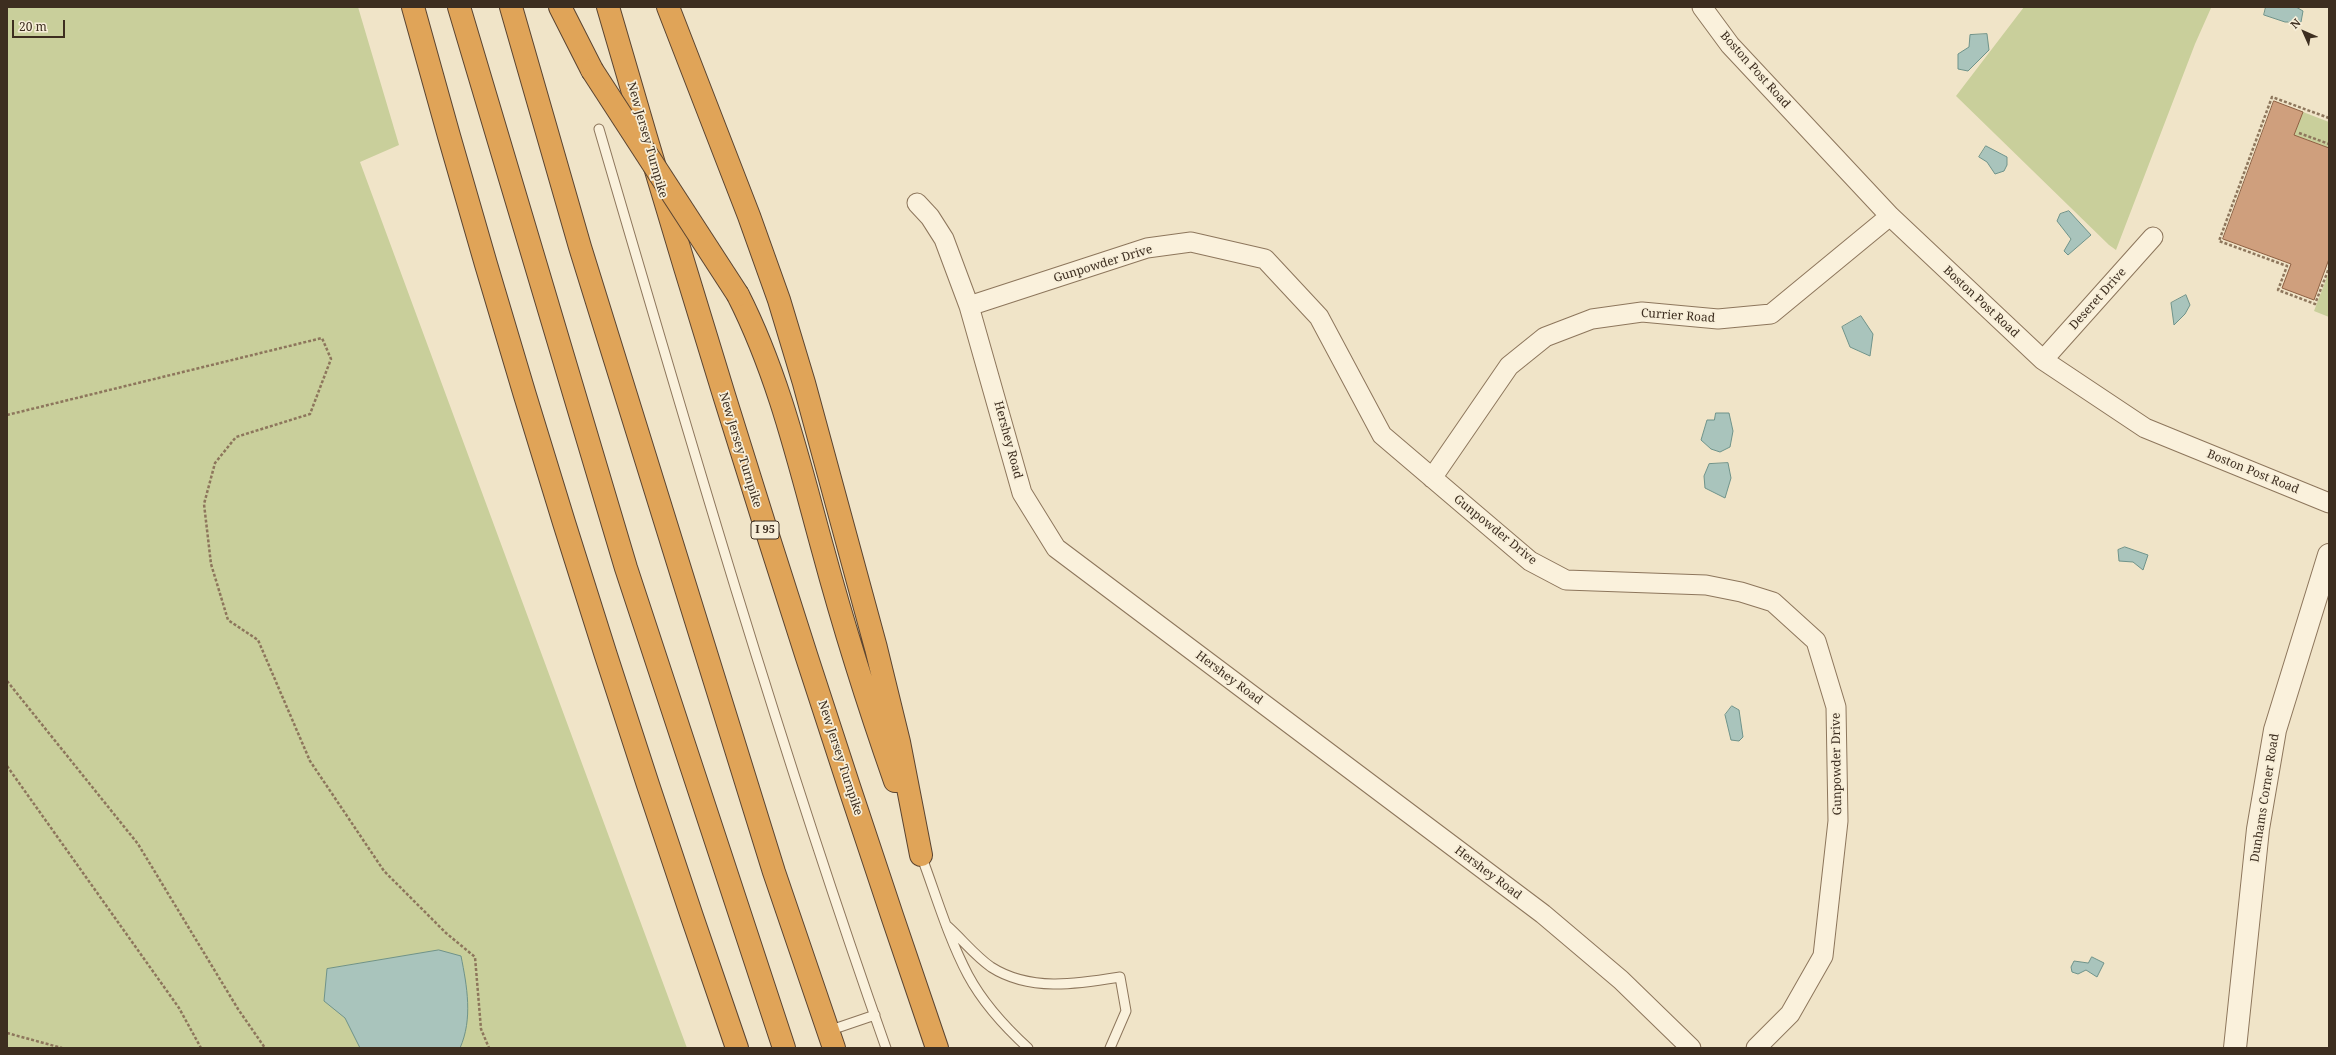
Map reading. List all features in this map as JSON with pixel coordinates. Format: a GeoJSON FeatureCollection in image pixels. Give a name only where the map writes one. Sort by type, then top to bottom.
{"type":"FeatureCollection","features":[{"type":"Feature","properties":{"kind":"highway"},"geometry":{"type":"LineString","coordinates":[[413,7],[490,276],[580,573],[737,1048]]}},
{"type":"Feature","properties":{"kind":"highway"},"geometry":{"type":"LineString","coordinates":[[459,7],[626,568],[784,1048]]}},
{"type":"Feature","properties":{"kind":"highway"},"geometry":{"type":"LineString","coordinates":[[511,7],[580,247],[704,648],[774,872],[831,1040]]}},
{"type":"Feature","properties":{"kind":"highway"},"geometry":{"type":"LineString","coordinates":[[560,7],[592,70],[738,295],[754,327],[780,393],[856,664],[922,855]]}},
{"type":"Feature","properties":{"kind":"highway","name":"New Jersey Turnpike"},"geometry":{"type":"LineString","coordinates":[[608,7],[670,220],[759,510],[937,1048]]}},
{"type":"Feature","properties":{"kind":"highway"},"geometry":{"type":"LineString","coordinates":[[668,7],[749,216],[779,300],[804,383],[876,648],[899,742],[922,855]]}},
{"type":"Feature","properties":{"kind":"street","name":"Boston Post Road"},"geometry":{"type":"LineString","coordinates":[[1702,7],[1730,45],[1890,216],[2043,360],[2145,428],[2329,503]]}},
{"type":"Feature","properties":{"kind":"street","name":"Hershey Road"},"geometry":{"type":"LineString","coordinates":[[917,203],[930,217],[944,239],[969,306],[1022,493],[1056,548],[1543,914],[1621,980],[1691,1048]]}},
{"type":"Feature","properties":{"kind":"street","name":"Currier Road"},"geometry":{"type":"LineString","coordinates":[[1432,478],[1509,366],[1545,337],[1592,319],[1642,312],[1718,320],[1771,314],[1890,216]]}},
{"type":"Feature","properties":{"kind":"street","name":"Deseret Drive"},"geometry":{"type":"LineString","coordinates":[[2043,360],[2153,238]]}},
{"type":"Feature","properties":{"kind":"street","name":"Gunpowder Drive"},"geometry":{"type":"LineString","coordinates":[[969,306],[1147,248],[1191,242],[1264,259],[1319,317],[1382,435],[1530,562],[1566,580],[1706,585],[1741,592],[1773,602],[1816,641],[1836,707],[1838,821],[1823,956],[1790,1014],[1756,1048]]}},
{"type":"Feature","properties":{"kind":"street","name":"Dunhams Corner Road"},"geometry":{"type":"LineString","coordinates":[[2235,1048],[2258,828],[2275,730],[2329,555]]}},
{"type":"Feature","properties":{"kind":"lane"},"geometry":{"type":"LineString","coordinates":[[599,129],[720,540],[790,760],[886,1048]]}},
{"type":"Feature","properties":{"kind":"lane"},"geometry":{"type":"LineString","coordinates":[[922,855],[946,925],[968,976],[984,1000],[1028,1048]]}},
{"type":"Feature","properties":{"kind":"lane"},"geometry":{"type":"LineString","coordinates":[[946,925],[991,966],[1025,982],[1077,984],[1120,976],[1126,1011],[1110,1048]]}},
{"type":"Feature","properties":{"kind":"lane"},"geometry":{"type":"LineString","coordinates":[[831,1040],[875,1015]]}},
{"type":"Feature","properties":{"kind":"path"},"geometry":{"type":"LineString","coordinates":[[2329,118],[2272,97],[2219,241],[2286,266],[2278,290],[2315,304],[2329,268]]}},
{"type":"Feature","properties":{"kind":"path"},"geometry":{"type":"LineString","coordinates":[[2299,133],[2329,144]]}},
{"type":"Feature","properties":{"kind":"path"},"geometry":{"type":"LineString","coordinates":[[7,415],[322,338],[331,359],[310,414],[236,437],[215,463],[204,504],[211,564],[228,620],[258,640],[310,761],[384,871],[446,933],[475,957],[481,1029],[489,1048]]}},
{"type":"Feature","properties":{"kind":"path"},"geometry":{"type":"LineString","coordinates":[[7,681],[138,844],[238,1009],[265,1048]]}},
{"type":"Feature","properties":{"kind":"path"},"geometry":{"type":"LineString","coordinates":[[7,766],[179,1008],[201,1048]]}},
{"type":"Feature","properties":{"kind":"path"},"geometry":{"type":"LineString","coordinates":[[7,1033],[62,1048]]}},
{"type":"Feature","properties":{"kind":"green space"},"geometry":{"type":"Polygon","coordinates":[[[7,7],[358,7],[399,145],[360,162],[687,1048],[7,1048],[7,7]]]}},
{"type":"Feature","properties":{"kind":"green space"},"geometry":{"type":"Polygon","coordinates":[[[2024,7],[2211,8],[2195,44],[2116,250],[2109,245],[1956,96],[2024,7]]]}},
{"type":"Feature","properties":{"kind":"green space"},"geometry":{"type":"Polygon","coordinates":[[[2303,112],[2329,122],[2329,148],[2294,135],[2303,112]]]}},
{"type":"Feature","properties":{"kind":"green space"},"geometry":{"type":"Polygon","coordinates":[[[2329,272],[2329,317],[2314,311],[2329,272]]]}},
{"type":"Feature","properties":{"kind":"water"},"geometry":{"type":"Polygon","coordinates":[[[2266,7],[2296,7],[2303,11],[2301,22],[2285,22],[2264,15],[2266,7]]]}},
{"type":"Feature","properties":{"kind":"water"},"geometry":{"type":"Polygon","coordinates":[[[1987,34],[1989,50],[1968,71],[1958,69],[1958,54],[1969,47],[1970,35],[1987,34]]]}},
{"type":"Feature","properties":{"kind":"water"},"geometry":{"type":"Polygon","coordinates":[[[1986,146],[2007,157],[2007,165],[2004,171],[1995,174],[1987,162],[1979,157],[1986,146]]]}},
{"type":"Feature","properties":{"kind":"water"},"geometry":{"type":"Polygon","coordinates":[[[2069,211],[2091,235],[2068,255],[2064,251],[2071,239],[2057,221],[2060,214],[2069,211]]]}},
{"type":"Feature","properties":{"kind":"water"},"geometry":{"type":"Polygon","coordinates":[[[2186,295],[2190,305],[2185,314],[2174,325],[2171,303],[2186,295]]]}},
{"type":"Feature","properties":{"kind":"water"},"geometry":{"type":"Polygon","coordinates":[[[1861,316],[1873,334],[1870,356],[1850,347],[1842,327],[1861,316]]]}},
{"type":"Feature","properties":{"kind":"water"},"geometry":{"type":"Polygon","coordinates":[[[1716,413],[1729,413],[1733,431],[1730,447],[1720,452],[1711,449],[1701,440],[1707,420],[1714,420],[1716,413]]]}},
{"type":"Feature","properties":{"kind":"water"},"geometry":{"type":"Polygon","coordinates":[[[1728,463],[1731,478],[1725,498],[1705,488],[1704,476],[1709,464],[1728,463]]]}},
{"type":"Feature","properties":{"kind":"water"},"geometry":{"type":"Polygon","coordinates":[[[2125,547],[2148,555],[2143,570],[2133,562],[2119,561],[2118,550],[2125,547]]]}},
{"type":"Feature","properties":{"kind":"water"},"geometry":{"type":"Polygon","coordinates":[[[1732,706],[1739,710],[1743,737],[1739,741],[1731,740],[1725,715],[1732,706]]]}},
{"type":"Feature","properties":{"kind":"water"},"geometry":{"type":"Polygon","coordinates":[[[439,950],[461,956],[467,991],[468,1014],[464,1037],[460,1048],[360,1048],[345,1018],[324,1001],[327,969],[439,950]]]}},
{"type":"Feature","properties":{"kind":"water"},"geometry":{"type":"Polygon","coordinates":[[[2092,957],[2104,963],[2097,977],[2086,970],[2078,974],[2072,972],[2071,967],[2074,961],[2088,963],[2092,957]]]}},
{"type":"Feature","properties":{"kind":"building"},"geometry":{"type":"Polygon","coordinates":[[[2274,101],[2303,112],[2294,135],[2329,148],[2329,259],[2314,300],[2282,288],[2291,264],[2223,239],[2274,101]]]}}]}
